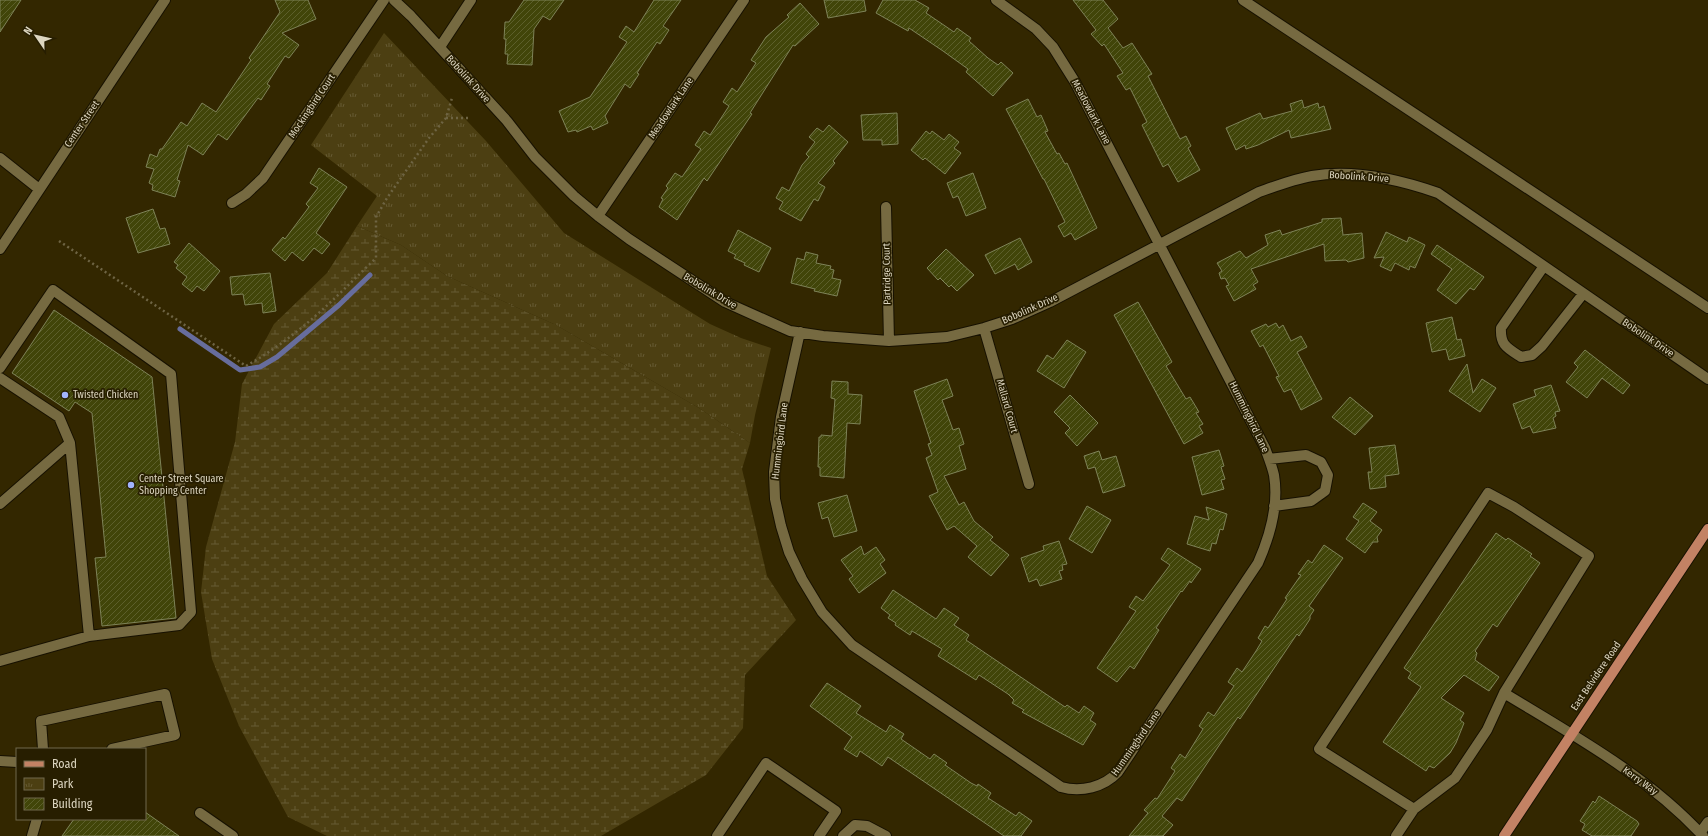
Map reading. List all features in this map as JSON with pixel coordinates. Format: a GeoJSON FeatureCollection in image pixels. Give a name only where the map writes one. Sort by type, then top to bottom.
{"type":"FeatureCollection","features":[{"type":"Feature","properties":{"kind":"main road","name":"East Belvidere Road"},"geometry":{"type":"LineString","coordinates":[[1504,836],[1708,529]]}},
{"type":"Feature","properties":{"kind":"street","name":"Center Street"},"geometry":{"type":"LineString","coordinates":[[0,249],[165,0]]}},
{"type":"Feature","properties":{"kind":"street","name":"Mockingbird Court"},"geometry":{"type":"LineString","coordinates":[[232,203],[246,194],[262,178],[384,0]]}},
{"type":"Feature","properties":{"kind":"street","name":"Bobolink Drive"},"geometry":{"type":"LineString","coordinates":[[394,0],[412,16],[507,121],[535,157],[574,196],[629,239],[725,302],[790,331],[823,336],[889,341],[947,337],[984,328],[1012,319],[1050,302],[1259,192],[1287,182],[1312,176],[1338,174],[1384,177],[1412,184],[1438,193],[1583,294],[1708,378]]}},
{"type":"Feature","properties":{"kind":"street"},"geometry":{"type":"LineString","coordinates":[[440,47],[471,0]]}},
{"type":"Feature","properties":{"kind":"street","name":"Meadowlark Lane"},"geometry":{"type":"LineString","coordinates":[[598,216],[744,0]]}},
{"type":"Feature","properties":{"kind":"street","name":"Meadowlark Lane"},"geometry":{"type":"LineString","coordinates":[[996,0],[1036,30],[1053,47],[1076,82],[1160,244]]}},
{"type":"Feature","properties":{"kind":"street"},"geometry":{"type":"LineString","coordinates":[[1243,0],[1708,308]]}},
{"type":"Feature","properties":{"kind":"street"},"geometry":{"type":"LineString","coordinates":[[0,158],[39,189]]}},
{"type":"Feature","properties":{"kind":"street","name":"Partridge Court"},"geometry":{"type":"LineString","coordinates":[[886,207],[889,341]]}},
{"type":"Feature","properties":{"kind":"street","name":"Hummingbird Lane"},"geometry":{"type":"LineString","coordinates":[[800,332],[781,417],[774,472],[775,499],[789,552],[802,579],[822,612],[852,645],[1061,787],[1069,790],[1089,789],[1111,780],[1118,772],[1258,563],[1272,524],[1274,506],[1274,475],[1265,448],[1160,244]]}},
{"type":"Feature","properties":{"kind":"street"},"geometry":{"type":"LineString","coordinates":[[1544,266],[1501,328],[1500,338],[1507,348],[1521,357],[1532,355],[1542,346],[1583,294]]}},
{"type":"Feature","properties":{"kind":"street"},"geometry":{"type":"LineString","coordinates":[[0,368],[53,290],[171,374],[191,612],[179,625],[89,636],[0,661]]}},
{"type":"Feature","properties":{"kind":"street","name":"Mallard Court"},"geometry":{"type":"LineString","coordinates":[[984,328],[1029,484]]}},
{"type":"Feature","properties":{"kind":"street"},"geometry":{"type":"LineString","coordinates":[[0,378],[59,418],[70,444],[89,636]]}},
{"type":"Feature","properties":{"kind":"street"},"geometry":{"type":"LineString","coordinates":[[0,504],[70,444]]}},
{"type":"Feature","properties":{"kind":"street"},"geometry":{"type":"LineString","coordinates":[[1269,459],[1306,455],[1321,462],[1328,475],[1325,491],[1311,501],[1274,506]]}},
{"type":"Feature","properties":{"kind":"street"},"geometry":{"type":"LineString","coordinates":[[1396,836],[1414,809],[1455,778],[1487,730],[1504,693],[1589,556],[1514,507],[1488,493],[1319,749],[1414,809]]}},
{"type":"Feature","properties":{"kind":"street","name":"Kerry Way"},"geometry":{"type":"LineString","coordinates":[[1504,693],[1571,734],[1649,786],[1684,816],[1702,834]]}},
{"type":"Feature","properties":{"kind":"street"},"geometry":{"type":"LineString","coordinates":[[43,748],[41,721],[165,694],[175,735],[116,748]]}},
{"type":"Feature","properties":{"kind":"street"},"geometry":{"type":"LineString","coordinates":[[0,761],[16,762]]}},
{"type":"Feature","properties":{"kind":"street"},"geometry":{"type":"LineString","coordinates":[[717,836],[766,763],[836,811],[819,836]]}},
{"type":"Feature","properties":{"kind":"street"},"geometry":{"type":"LineString","coordinates":[[200,813],[232,836]]}},
{"type":"Feature","properties":{"kind":"street"},"geometry":{"type":"LineString","coordinates":[[32,836],[37,820]]}},
{"type":"Feature","properties":{"kind":"street"},"geometry":{"type":"LineString","coordinates":[[1702,834],[1708,822]]}},
{"type":"Feature","properties":{"kind":"street"},"geometry":{"type":"LineString","coordinates":[[843,836],[855,825],[867,826],[886,836]]}},
{"type":"Feature","properties":{"kind":"path"},"geometry":{"type":"LineString","coordinates":[[59,241],[246,366],[275,350],[318,316],[376,258],[376,217],[387,198],[429,138],[446,118],[452,98]]}},
{"type":"Feature","properties":{"kind":"path"},"geometry":{"type":"LineString","coordinates":[[446,118],[470,118]]}},
{"type":"Feature","properties":{"kind":"green space"},"geometry":{"type":"Polygon","coordinates":[[[384,33],[486,141],[564,233],[710,324],[741,338],[771,348],[750,443],[699,408],[556,325],[447,276],[401,245],[357,226],[377,196],[311,145],[384,33]]]}},
{"type":"Feature","properties":{"kind":"green space"},"geometry":{"type":"Polygon","coordinates":[[[357,226],[401,245],[447,276],[556,325],[699,408],[750,443],[742,469],[767,576],[796,620],[745,675],[743,728],[706,775],[601,836],[327,836],[288,817],[239,726],[212,659],[201,592],[206,547],[235,442],[242,384],[274,324],[327,273],[357,226]]]}},
{"type":"Feature","properties":{"kind":"building"},"geometry":{"type":"Polygon","coordinates":[[[0,0],[21,0],[0,32],[0,0]]]}},
{"type":"Feature","properties":{"kind":"building"},"geometry":{"type":"Polygon","coordinates":[[[275,0],[308,0],[316,19],[282,33],[299,45],[289,58],[285,56],[267,84],[270,86],[261,100],[258,98],[227,140],[218,134],[203,155],[188,145],[177,180],[180,181],[175,197],[152,190],[153,185],[149,183],[154,169],[146,167],[150,154],[157,157],[160,149],[162,149],[181,122],[187,126],[202,103],[216,112],[251,60],[249,58],[280,12],[275,0]]]}},
{"type":"Feature","properties":{"kind":"building"},"geometry":{"type":"Polygon","coordinates":[[[524,0],[564,0],[550,20],[543,16],[534,29],[532,65],[507,64],[508,54],[505,54],[506,39],[504,39],[505,22],[509,22],[524,0]]]}},
{"type":"Feature","properties":{"kind":"building"},"geometry":{"type":"Polygon","coordinates":[[[654,0],[681,0],[663,26],[669,30],[660,44],[657,42],[637,73],[639,74],[630,88],[625,84],[605,116],[608,123],[593,130],[591,126],[577,132],[576,130],[568,132],[559,111],[590,97],[627,42],[619,37],[626,26],[634,32],[654,0]]]}},
{"type":"Feature","properties":{"kind":"building"},"geometry":{"type":"Polygon","coordinates":[[[824,0],[864,0],[866,11],[828,18],[824,0]]]}},
{"type":"Feature","properties":{"kind":"building"},"geometry":{"type":"Polygon","coordinates":[[[883,0],[915,0],[929,8],[926,13],[954,32],[957,28],[971,38],[969,41],[988,58],[998,65],[1001,62],[1013,73],[993,96],[966,72],[968,69],[943,51],[909,28],[908,31],[876,13],[883,0]]]}},
{"type":"Feature","properties":{"kind":"building"},"geometry":{"type":"Polygon","coordinates":[[[1073,0],[1103,0],[1118,19],[1108,28],[1123,48],[1132,43],[1152,74],[1148,76],[1180,139],[1186,136],[1191,146],[1188,148],[1200,170],[1178,182],[1168,164],[1163,167],[1142,125],[1147,122],[1130,88],[1126,90],[1117,76],[1123,73],[1104,44],[1102,46],[1091,34],[1096,30],[1073,0]]]}},
{"type":"Feature","properties":{"kind":"building"},"geometry":{"type":"Polygon","coordinates":[[[800,3],[819,24],[795,46],[793,45],[750,113],[752,114],[707,181],[704,178],[677,220],[659,207],[663,199],[661,198],[668,188],[666,186],[675,173],[682,177],[701,149],[695,145],[704,131],[710,135],[729,106],[723,102],[732,88],[737,92],[756,63],[751,60],[766,37],[789,17],[787,15],[800,3]]]}},
{"type":"Feature","properties":{"kind":"building"},"geometry":{"type":"Polygon","coordinates":[[[1028,99],[1037,117],[1041,115],[1048,131],[1045,132],[1057,154],[1059,153],[1065,164],[1067,163],[1097,228],[1075,240],[1071,233],[1064,237],[1058,226],[1065,222],[1044,179],[1006,109],[1028,99]]]}},
{"type":"Feature","properties":{"kind":"building"},"geometry":{"type":"Polygon","coordinates":[[[1302,100],[1304,108],[1318,103],[1319,108],[1324,106],[1331,129],[1291,138],[1289,130],[1258,145],[1246,149],[1245,145],[1236,150],[1226,128],[1260,113],[1263,119],[1292,111],[1290,104],[1302,100]]]}},
{"type":"Feature","properties":{"kind":"building"},"geometry":{"type":"Polygon","coordinates":[[[897,113],[898,144],[882,145],[882,140],[863,140],[861,115],[897,113]]]}},
{"type":"Feature","properties":{"kind":"building"},"geometry":{"type":"Polygon","coordinates":[[[829,125],[848,142],[833,161],[835,163],[818,183],[825,187],[818,201],[814,199],[801,221],[779,209],[783,202],[776,198],[782,187],[789,191],[802,165],[809,157],[806,154],[815,142],[809,137],[817,128],[823,132],[829,125]]]}},
{"type":"Feature","properties":{"kind":"building"},"geometry":{"type":"Polygon","coordinates":[[[926,131],[930,134],[932,131],[944,140],[949,134],[959,142],[954,148],[961,153],[945,174],[925,158],[923,160],[911,150],[926,131]]]}},
{"type":"Feature","properties":{"kind":"building"},"geometry":{"type":"Polygon","coordinates":[[[319,168],[347,187],[316,233],[330,244],[322,254],[314,248],[303,261],[292,252],[285,261],[272,250],[283,237],[285,239],[309,207],[306,204],[318,188],[310,183],[319,168]]]}},
{"type":"Feature","properties":{"kind":"building"},"geometry":{"type":"Polygon","coordinates":[[[973,173],[986,208],[966,216],[958,196],[953,198],[947,183],[973,173]]]}},
{"type":"Feature","properties":{"kind":"building"},"geometry":{"type":"Polygon","coordinates":[[[153,209],[160,229],[165,228],[170,244],[138,253],[126,218],[153,209]]]}},
{"type":"Feature","properties":{"kind":"building"},"geometry":{"type":"Polygon","coordinates":[[[1341,218],[1343,235],[1362,233],[1364,258],[1348,262],[1346,260],[1325,261],[1324,244],[1251,269],[1258,282],[1253,285],[1256,289],[1234,301],[1226,286],[1229,285],[1225,278],[1221,279],[1219,273],[1222,271],[1217,263],[1240,251],[1246,258],[1268,245],[1265,235],[1280,230],[1282,235],[1322,222],[1322,219],[1341,218]]]}},
{"type":"Feature","properties":{"kind":"building"},"geometry":{"type":"Polygon","coordinates":[[[738,230],[771,248],[759,272],[744,265],[745,263],[734,258],[736,255],[728,251],[738,230]]]}},
{"type":"Feature","properties":{"kind":"building"},"geometry":{"type":"Polygon","coordinates":[[[1386,232],[1407,242],[1409,237],[1425,245],[1415,268],[1410,266],[1409,270],[1395,263],[1391,271],[1380,266],[1384,257],[1374,258],[1386,232]]]}},
{"type":"Feature","properties":{"kind":"building"},"geometry":{"type":"Polygon","coordinates":[[[1020,238],[1032,262],[1018,270],[1015,264],[995,274],[985,255],[1020,238]]]}},
{"type":"Feature","properties":{"kind":"building"},"geometry":{"type":"Polygon","coordinates":[[[189,243],[220,271],[204,291],[197,286],[192,292],[182,284],[187,277],[176,268],[178,265],[174,262],[189,243]]]}},
{"type":"Feature","properties":{"kind":"building"},"geometry":{"type":"Polygon","coordinates":[[[1437,245],[1484,277],[1474,290],[1470,288],[1456,304],[1437,290],[1452,269],[1431,254],[1437,245]]]}},
{"type":"Feature","properties":{"kind":"building"},"geometry":{"type":"Polygon","coordinates":[[[946,249],[974,275],[957,291],[951,285],[949,287],[940,278],[938,280],[927,268],[946,249]]]}},
{"type":"Feature","properties":{"kind":"building"},"geometry":{"type":"Polygon","coordinates":[[[806,252],[818,255],[816,263],[831,266],[830,269],[834,270],[832,278],[841,280],[837,296],[814,291],[815,289],[791,283],[797,258],[804,260],[806,252]]]}},
{"type":"Feature","properties":{"kind":"building"},"geometry":{"type":"Polygon","coordinates":[[[270,273],[276,311],[263,313],[262,303],[245,305],[243,294],[232,295],[230,277],[270,273]]]}},
{"type":"Feature","properties":{"kind":"building"},"geometry":{"type":"Polygon","coordinates":[[[1138,302],[1172,362],[1166,366],[1186,399],[1190,397],[1199,412],[1196,413],[1203,424],[1199,426],[1203,433],[1184,444],[1114,315],[1138,302]]]}},
{"type":"Feature","properties":{"kind":"building","name":"Center Street Square Shopping Center"},"geometry":{"type":"Polygon","coordinates":[[[54,310],[152,377],[176,618],[102,626],[95,558],[106,557],[92,413],[75,402],[69,411],[12,373],[54,310]]]}},
{"type":"Feature","properties":{"kind":"building"},"geometry":{"type":"Polygon","coordinates":[[[1452,317],[1457,340],[1461,339],[1465,356],[1449,360],[1446,349],[1432,352],[1426,323],[1452,317]]]}},
{"type":"Feature","properties":{"kind":"building"},"geometry":{"type":"Polygon","coordinates":[[[1276,323],[1279,328],[1283,325],[1291,341],[1301,336],[1307,347],[1297,352],[1322,399],[1301,410],[1291,389],[1284,392],[1276,377],[1279,376],[1263,345],[1260,347],[1251,331],[1266,324],[1268,327],[1276,323]]]}},
{"type":"Feature","properties":{"kind":"building"},"geometry":{"type":"Polygon","coordinates":[[[1067,340],[1086,352],[1064,388],[1037,371],[1047,355],[1053,359],[1067,340]]]}},
{"type":"Feature","properties":{"kind":"building"},"geometry":{"type":"Polygon","coordinates":[[[1585,350],[1630,385],[1623,394],[1602,378],[1587,398],[1566,382],[1578,367],[1574,363],[1585,350]]]}},
{"type":"Feature","properties":{"kind":"building"},"geometry":{"type":"Polygon","coordinates":[[[1467,364],[1473,393],[1482,379],[1496,388],[1480,412],[1449,391],[1467,364]]]}},
{"type":"Feature","properties":{"kind":"building"},"geometry":{"type":"Polygon","coordinates":[[[947,379],[953,396],[942,400],[953,430],[959,428],[964,444],[959,446],[966,469],[944,476],[959,505],[964,502],[974,521],[993,537],[990,540],[1009,555],[991,576],[968,557],[977,546],[954,526],[947,530],[929,496],[938,492],[926,458],[932,455],[928,444],[931,443],[914,391],[947,379]]]}},
{"type":"Feature","properties":{"kind":"building"},"geometry":{"type":"Polygon","coordinates":[[[832,381],[848,382],[848,394],[862,395],[860,424],[847,423],[844,478],[820,476],[820,467],[818,467],[819,437],[821,437],[821,435],[832,436],[835,399],[831,398],[832,381]]]}},
{"type":"Feature","properties":{"kind":"building"},"geometry":{"type":"Polygon","coordinates":[[[1551,385],[1560,411],[1555,412],[1556,416],[1553,418],[1556,428],[1533,433],[1530,426],[1522,429],[1513,404],[1536,396],[1534,390],[1551,385]]]}},
{"type":"Feature","properties":{"kind":"building"},"geometry":{"type":"Polygon","coordinates":[[[1070,395],[1098,423],[1077,446],[1065,433],[1070,428],[1054,412],[1070,395]]]}},
{"type":"Feature","properties":{"kind":"building"},"geometry":{"type":"Polygon","coordinates":[[[1350,397],[1373,416],[1355,435],[1332,417],[1350,397]]]}},
{"type":"Feature","properties":{"kind":"building"},"geometry":{"type":"Polygon","coordinates":[[[1395,445],[1399,474],[1385,476],[1386,487],[1370,489],[1368,472],[1372,472],[1369,448],[1395,445]]]}},
{"type":"Feature","properties":{"kind":"building"},"geometry":{"type":"Polygon","coordinates":[[[1219,450],[1224,466],[1221,467],[1225,479],[1221,480],[1224,489],[1202,495],[1192,457],[1219,450]]]}},
{"type":"Feature","properties":{"kind":"building"},"geometry":{"type":"Polygon","coordinates":[[[1099,451],[1102,460],[1116,456],[1125,486],[1103,493],[1095,467],[1088,469],[1084,456],[1099,451]]]}},
{"type":"Feature","properties":{"kind":"building"},"geometry":{"type":"Polygon","coordinates":[[[847,495],[857,531],[834,537],[828,517],[822,519],[818,503],[847,495]]]}},
{"type":"Feature","properties":{"kind":"building"},"geometry":{"type":"Polygon","coordinates":[[[1363,503],[1377,512],[1370,521],[1382,530],[1377,537],[1378,542],[1373,542],[1365,553],[1346,539],[1359,521],[1353,517],[1363,503]]]}},
{"type":"Feature","properties":{"kind":"building"},"geometry":{"type":"Polygon","coordinates":[[[1087,506],[1111,520],[1092,553],[1069,539],[1087,506]]]}},
{"type":"Feature","properties":{"kind":"building"},"geometry":{"type":"Polygon","coordinates":[[[1206,507],[1227,514],[1223,530],[1220,529],[1216,544],[1212,543],[1210,551],[1187,544],[1195,516],[1209,520],[1206,507]]]}},
{"type":"Feature","properties":{"kind":"building"},"geometry":{"type":"Polygon","coordinates":[[[1496,533],[1506,540],[1508,538],[1532,554],[1530,556],[1540,563],[1497,627],[1493,624],[1475,651],[1477,653],[1475,660],[1499,677],[1489,691],[1464,675],[1441,698],[1464,713],[1460,720],[1464,723],[1456,743],[1450,753],[1434,768],[1429,766],[1426,771],[1383,742],[1421,687],[1408,678],[1411,673],[1404,668],[1496,533]]]}},
{"type":"Feature","properties":{"kind":"building"},"geometry":{"type":"Polygon","coordinates":[[[1059,541],[1067,564],[1062,565],[1063,570],[1059,571],[1062,579],[1040,586],[1037,579],[1029,582],[1021,558],[1044,550],[1043,546],[1059,541]]]}},
{"type":"Feature","properties":{"kind":"building"},"geometry":{"type":"Polygon","coordinates":[[[1324,545],[1343,558],[1309,606],[1314,610],[1299,636],[1297,634],[1240,719],[1238,717],[1182,801],[1177,798],[1162,816],[1173,825],[1163,836],[1129,836],[1148,813],[1144,810],[1155,798],[1157,799],[1175,771],[1171,768],[1180,754],[1185,758],[1203,729],[1199,726],[1208,712],[1214,716],[1234,686],[1228,682],[1237,668],[1242,672],[1256,651],[1262,641],[1258,638],[1265,626],[1268,628],[1287,599],[1285,598],[1301,575],[1298,574],[1308,560],[1312,563],[1324,545]]]}},
{"type":"Feature","properties":{"kind":"building"},"geometry":{"type":"Polygon","coordinates":[[[861,546],[864,555],[876,547],[885,560],[880,564],[886,573],[859,593],[849,579],[853,576],[841,560],[861,546]]]}},
{"type":"Feature","properties":{"kind":"building"},"geometry":{"type":"Polygon","coordinates":[[[1168,548],[1201,569],[1191,583],[1190,581],[1182,592],[1181,591],[1156,628],[1159,630],[1134,669],[1130,666],[1117,682],[1097,668],[1136,611],[1129,607],[1136,596],[1143,601],[1170,565],[1161,559],[1168,548]]]}},
{"type":"Feature","properties":{"kind":"building"},"geometry":{"type":"Polygon","coordinates":[[[893,590],[936,619],[944,608],[959,618],[954,625],[969,635],[966,640],[1065,707],[1067,705],[1079,713],[1084,706],[1094,713],[1090,720],[1096,724],[1083,745],[1022,712],[1024,710],[1012,703],[1014,700],[1008,694],[979,675],[976,680],[938,656],[942,649],[912,631],[910,635],[895,625],[896,623],[888,618],[890,615],[881,608],[893,590]]]}},
{"type":"Feature","properties":{"kind":"building"},"geometry":{"type":"Polygon","coordinates":[[[827,683],[861,706],[856,713],[886,732],[890,725],[904,734],[901,739],[930,759],[934,754],[947,763],[945,765],[971,783],[977,786],[978,784],[991,793],[988,798],[1016,816],[1019,812],[1032,821],[1021,836],[1004,836],[888,757],[882,766],[860,751],[857,757],[844,749],[852,737],[810,706],[827,683]]]}},
{"type":"Feature","properties":{"kind":"building"},"geometry":{"type":"Polygon","coordinates":[[[1599,796],[1637,821],[1639,824],[1631,836],[1592,836],[1582,830],[1585,824],[1580,821],[1593,801],[1595,803],[1599,796]]]}},
{"type":"Feature","properties":{"kind":"building"},"geometry":{"type":"Polygon","coordinates":[[[146,813],[179,836],[62,836],[73,820],[146,820],[146,813]]]}},
{"type":"Feature","properties":{"kind":"waterway"},"geometry":{"type":"LineString","coordinates":[[180,329],[240,370],[260,367],[277,357],[339,305],[370,275]]}},
{"type":"Feature","properties":{"kind":"place","name":"Twisted Chicken"},"geometry":{"type":"Point","coordinates":[65,395]}},
{"type":"Feature","properties":{"kind":"place","name":"Center Street Square Shopping Center"},"geometry":{"type":"Point","coordinates":[131,485]}}]}
